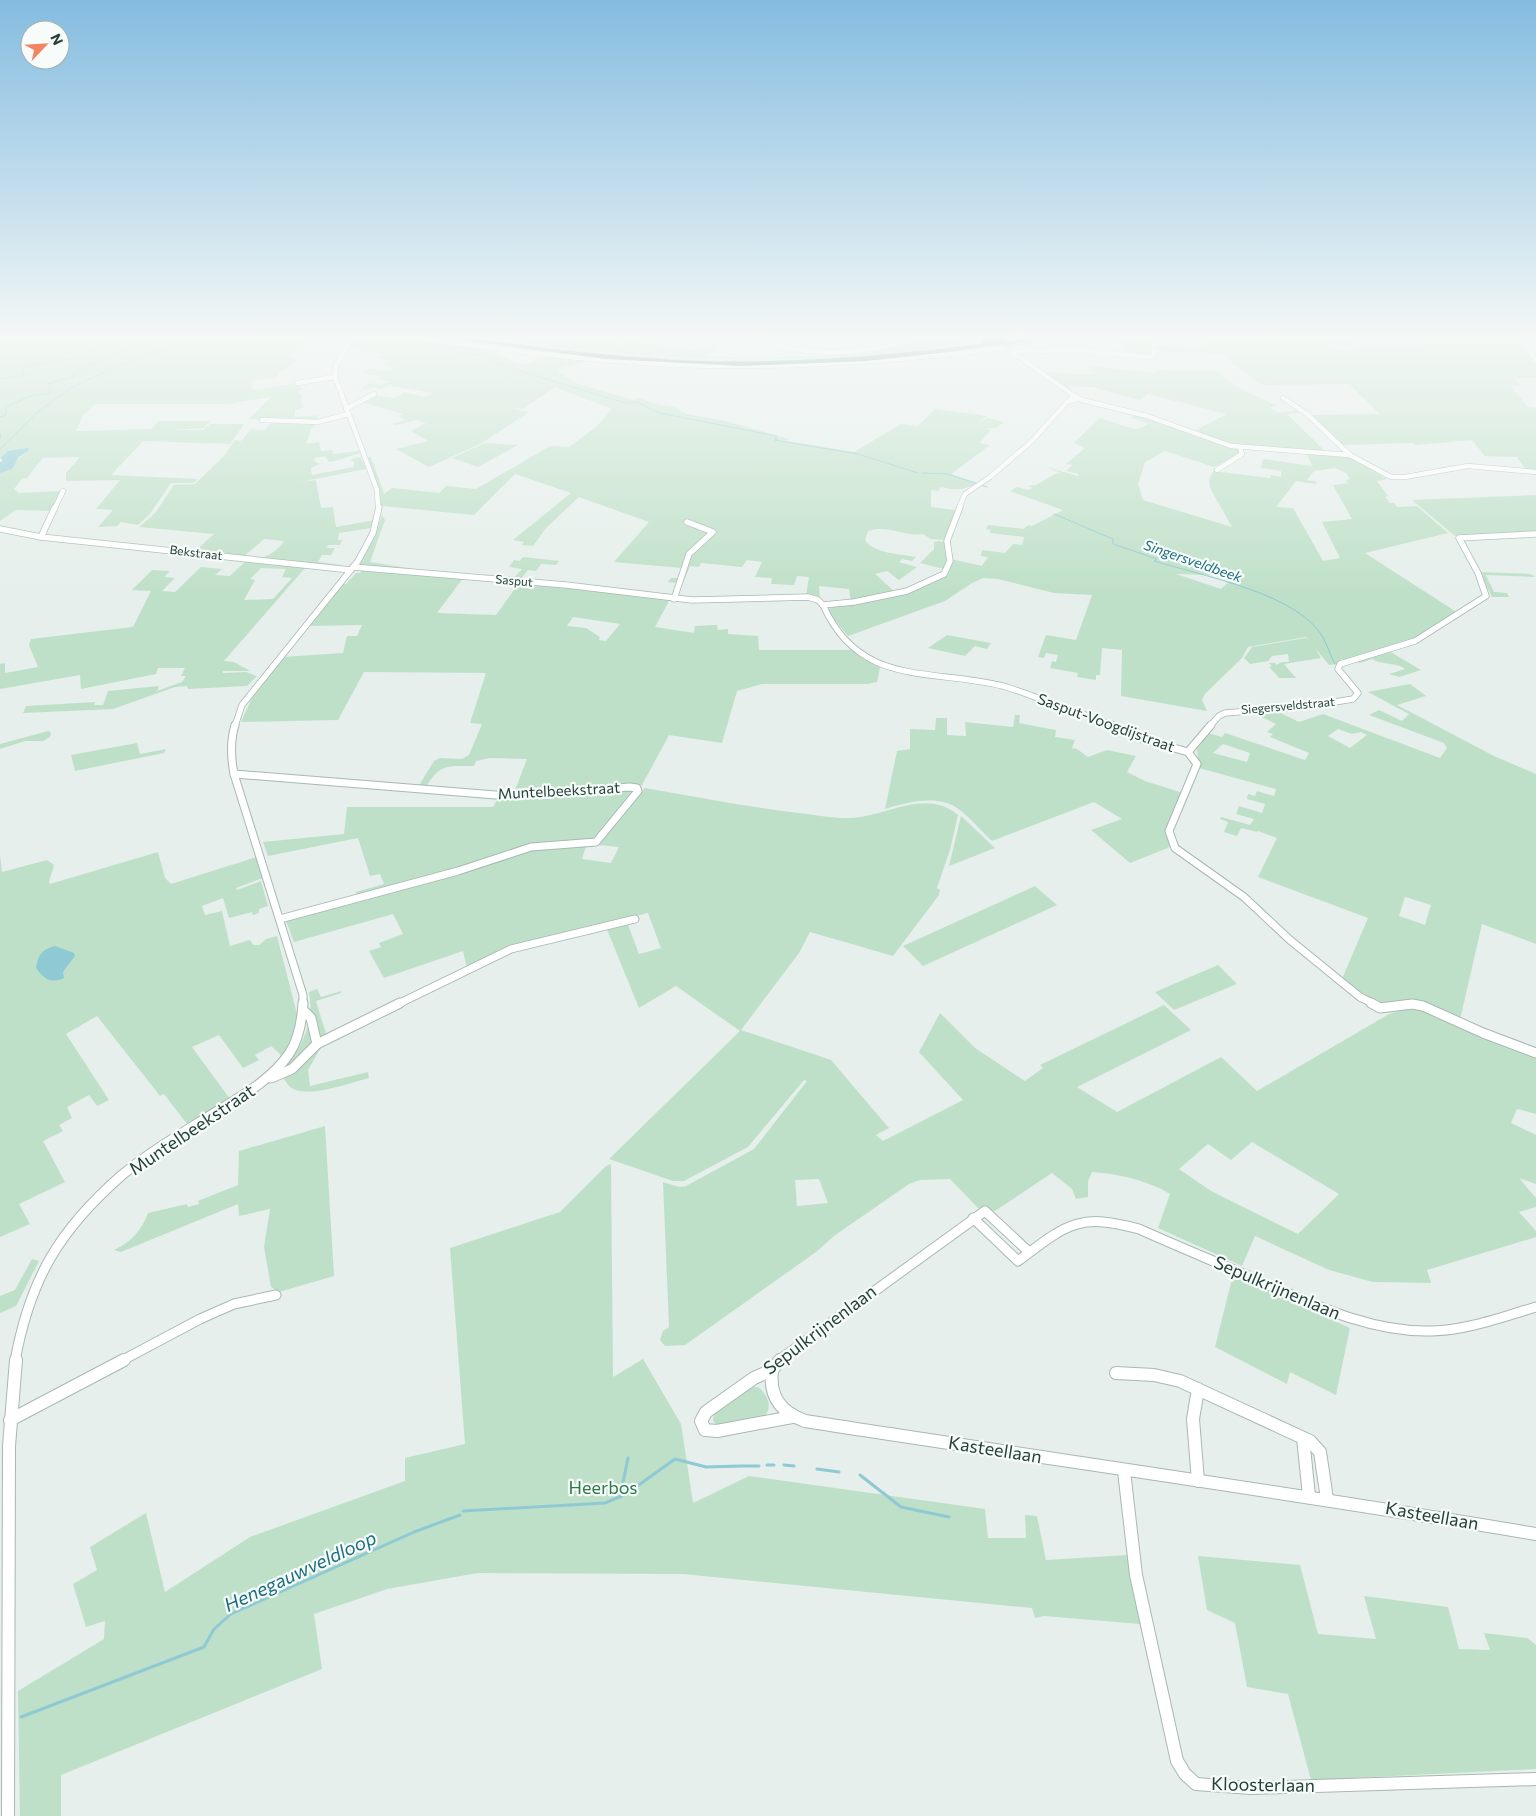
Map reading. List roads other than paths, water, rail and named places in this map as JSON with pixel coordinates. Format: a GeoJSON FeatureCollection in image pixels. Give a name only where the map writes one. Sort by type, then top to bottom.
{"type":"FeatureCollection","features":[{"type":"Feature","properties":{"kind":"street","name":"Muntelbeekstraat"},"geometry":{"type":"LineString","coordinates":[[269,1078],[293,1049],[302,1025],[304,1011],[303,995],[234,774],[231,760],[231,740],[242,705],[269,668],[352,569],[376,528],[379,500],[351,423]]}},
{"type":"Feature","properties":{"kind":"street"},"geometry":{"type":"LineString","coordinates":[[823,604],[854,602],[907,591],[944,574],[950,561],[947,541],[965,494],[996,472],[1032,441],[1049,423]]}},
{"type":"Feature","properties":{"kind":"street"},"geometry":{"type":"LineString","coordinates":[[1165,423],[1217,442],[1240,447],[1350,455]]}},
{"type":"Feature","properties":{"kind":"street"},"geometry":{"type":"LineString","coordinates":[[1317,423],[1350,455],[1391,476],[1405,477],[1468,466],[1536,472]]}},
{"type":"Feature","properties":{"kind":"street"},"geometry":{"type":"LineString","coordinates":[[1217,470],[1242,454],[1240,447]]}},
{"type":"Feature","properties":{"kind":"street"},"geometry":{"type":"LineString","coordinates":[[41,537],[63,491]]}},
{"type":"Feature","properties":{"kind":"street"},"geometry":{"type":"LineString","coordinates":[[674,599],[689,554],[713,532],[687,522]]}},
{"type":"Feature","properties":{"kind":"street","name":"Bekstraat"},"geometry":{"type":"LineString","coordinates":[[0,529],[41,537],[352,569]]}},
{"type":"Feature","properties":{"kind":"street","name":"Siegersveldstraat"},"geometry":{"type":"LineString","coordinates":[[1188,752],[1219,716],[1225,713],[1311,706],[1353,699],[1358,693],[1338,669],[1340,664],[1415,641],[1486,596],[1478,573],[1458,538],[1536,534]]}},
{"type":"Feature","properties":{"kind":"street","name":"Sasput"},"geometry":{"type":"LineString","coordinates":[[352,569],[402,570],[566,585],[674,599],[736,600],[800,596],[818,600],[823,604]]}},
{"type":"Feature","properties":{"kind":"street","name":"Sasput-Voogdijstraat"},"geometry":{"type":"LineString","coordinates":[[823,604],[827,615],[852,646],[872,661],[887,668],[1004,686],[1102,721],[1146,740],[1188,752],[1197,764],[1169,831],[1175,848],[1244,897],[1343,984],[1372,1004],[1386,1008],[1412,1004],[1423,1006],[1483,1033],[1536,1053]]}},
{"type":"Feature","properties":{"kind":"street","name":"Muntelbeekstraat"},"geometry":{"type":"LineString","coordinates":[[234,774],[508,796],[630,787],[637,788],[638,791],[596,842],[530,847],[458,871],[280,919]]}},
{"type":"Feature","properties":{"kind":"street","name":"Muntelbeekstraat"},"geometry":{"type":"LineString","coordinates":[[8,1816],[10,1420],[16,1341],[23,1312],[32,1288],[64,1239],[91,1206],[134,1166],[165,1144],[269,1078],[292,1069],[317,1044],[511,949],[635,919]]}},
{"type":"Feature","properties":{"kind":"street","name":"Muntelbeekstraat"},"geometry":{"type":"LineString","coordinates":[[304,1011],[311,1018],[317,1044]]}},
{"type":"Feature","properties":{"kind":"street"},"geometry":{"type":"LineString","coordinates":[[973,1218],[985,1210],[1030,1252]]}},
{"type":"Feature","properties":{"kind":"street","name":"Sepulkrijnenlaan"},"geometry":{"type":"LineString","coordinates":[[705,1430],[701,1421],[706,1412],[754,1378],[772,1370],[776,1362],[788,1352],[973,1218],[1018,1261],[1074,1222],[1093,1218],[1113,1221],[1139,1229],[1342,1317],[1366,1324],[1416,1331],[1450,1330],[1469,1327],[1536,1307]]}},
{"type":"Feature","properties":{"kind":"street"},"geometry":{"type":"LineString","coordinates":[[10,1420],[200,1319],[234,1304],[276,1295]]}},
{"type":"Feature","properties":{"kind":"street"},"geometry":{"type":"LineString","coordinates":[[772,1370],[770,1380],[773,1397],[781,1409],[792,1417]]}},
{"type":"Feature","properties":{"kind":"street"},"geometry":{"type":"LineString","coordinates":[[1116,1374],[1154,1375],[1180,1381],[1310,1442],[1320,1452],[1327,1499]]}},
{"type":"Feature","properties":{"kind":"street"},"geometry":{"type":"LineString","coordinates":[[1198,1389],[1193,1419],[1198,1481]]}},
{"type":"Feature","properties":{"kind":"street","name":"Kasteellaan"},"geometry":{"type":"LineString","coordinates":[[705,1430],[726,1429],[792,1417],[1124,1471],[1309,1496],[1536,1534]]}},
{"type":"Feature","properties":{"kind":"street"},"geometry":{"type":"LineString","coordinates":[[1303,1438],[1309,1496]]}},
{"type":"Feature","properties":{"kind":"street","name":"Kloosterlaan"},"geometry":{"type":"LineString","coordinates":[[1124,1471],[1136,1575],[1175,1751],[1185,1774],[1196,1784],[1251,1788],[1536,1779]]}},
{"type":"Feature","properties":{"kind":"water"},"geometry":{"type":"Polygon","coordinates":[[[28,448],[29,450],[19,457],[12,469],[0,473],[0,462],[3,461],[0,458],[8,451],[28,448]]]}},
{"type":"Feature","properties":{"kind":"water"},"geometry":{"type":"Polygon","coordinates":[[[55,946],[74,953],[75,956],[63,972],[64,978],[55,981],[45,978],[36,968],[41,953],[55,946]]]}},
{"type":"Feature","properties":{"kind":"waterway"},"geometry":{"type":"LineString","coordinates":[[0,449],[27,423]]}},
{"type":"Feature","properties":{"kind":"waterway","name":"Singersveldbeek"},"geometry":{"type":"LineString","coordinates":[[709,423],[777,436],[775,438],[777,439],[774,440],[858,454],[918,473]]}},
{"type":"Feature","properties":{"kind":"waterway"},"geometry":{"type":"LineString","coordinates":[[0,439],[1,434]]}},
{"type":"Feature","properties":{"kind":"waterway","name":"Singersveldbeek"},"geometry":{"type":"LineString","coordinates":[[922,473],[947,474],[976,483]]}},
{"type":"Feature","properties":{"kind":"waterway","name":"Singersveldbeek"},"geometry":{"type":"LineString","coordinates":[[981,485],[987,487]]}},
{"type":"Feature","properties":{"kind":"waterway","name":"Singersveldbeek"},"geometry":{"type":"LineString","coordinates":[[1054,514],[1113,539],[1113,544],[1157,559],[1154,561],[1242,586],[1286,605],[1304,617],[1318,630],[1335,664]]}},
{"type":"Feature","properties":{"kind":"waterway"},"geometry":{"type":"LineString","coordinates":[[620,1497],[628,1458]]}},
{"type":"Feature","properties":{"kind":"waterway","name":"Henegauwveldloop"},"geometry":{"type":"LineString","coordinates":[[636,1487],[675,1459],[706,1467],[741,1466]]}},
{"type":"Feature","properties":{"kind":"waterway","name":"Henegauwveldloop"},"geometry":{"type":"LineString","coordinates":[[767,1465],[774,1465]]}},
{"type":"Feature","properties":{"kind":"waterway","name":"Henegauwveldloop"},"geometry":{"type":"LineString","coordinates":[[784,1465],[794,1466]]}},
{"type":"Feature","properties":{"kind":"waterway","name":"Henegauwveldloop"},"geometry":{"type":"LineString","coordinates":[[742,1466],[759,1466]]}},
{"type":"Feature","properties":{"kind":"waterway","name":"Henegauwveldloop"},"geometry":{"type":"LineString","coordinates":[[817,1469],[839,1472]]}},
{"type":"Feature","properties":{"kind":"waterway","name":"Henegauwveldloop"},"geometry":{"type":"LineString","coordinates":[[860,1475],[901,1507],[949,1517]]}},
{"type":"Feature","properties":{"kind":"waterway","name":"Henegauwveldloop"},"geometry":{"type":"LineString","coordinates":[[620,1497],[633,1491]]}},
{"type":"Feature","properties":{"kind":"waterway","name":"Henegauwveldloop"},"geometry":{"type":"LineString","coordinates":[[463,1511],[605,1503],[620,1497]]}},
{"type":"Feature","properties":{"kind":"waterway","name":"Henegauwveldloop"},"geometry":{"type":"LineString","coordinates":[[21,1717],[204,1647],[214,1629],[231,1614],[414,1532],[460,1515]]}},
{"type":"Feature","properties":{"kind":"park label","name":"Heerbos"},"geometry":{"type":"Point","coordinates":[603,1488]}}]}
